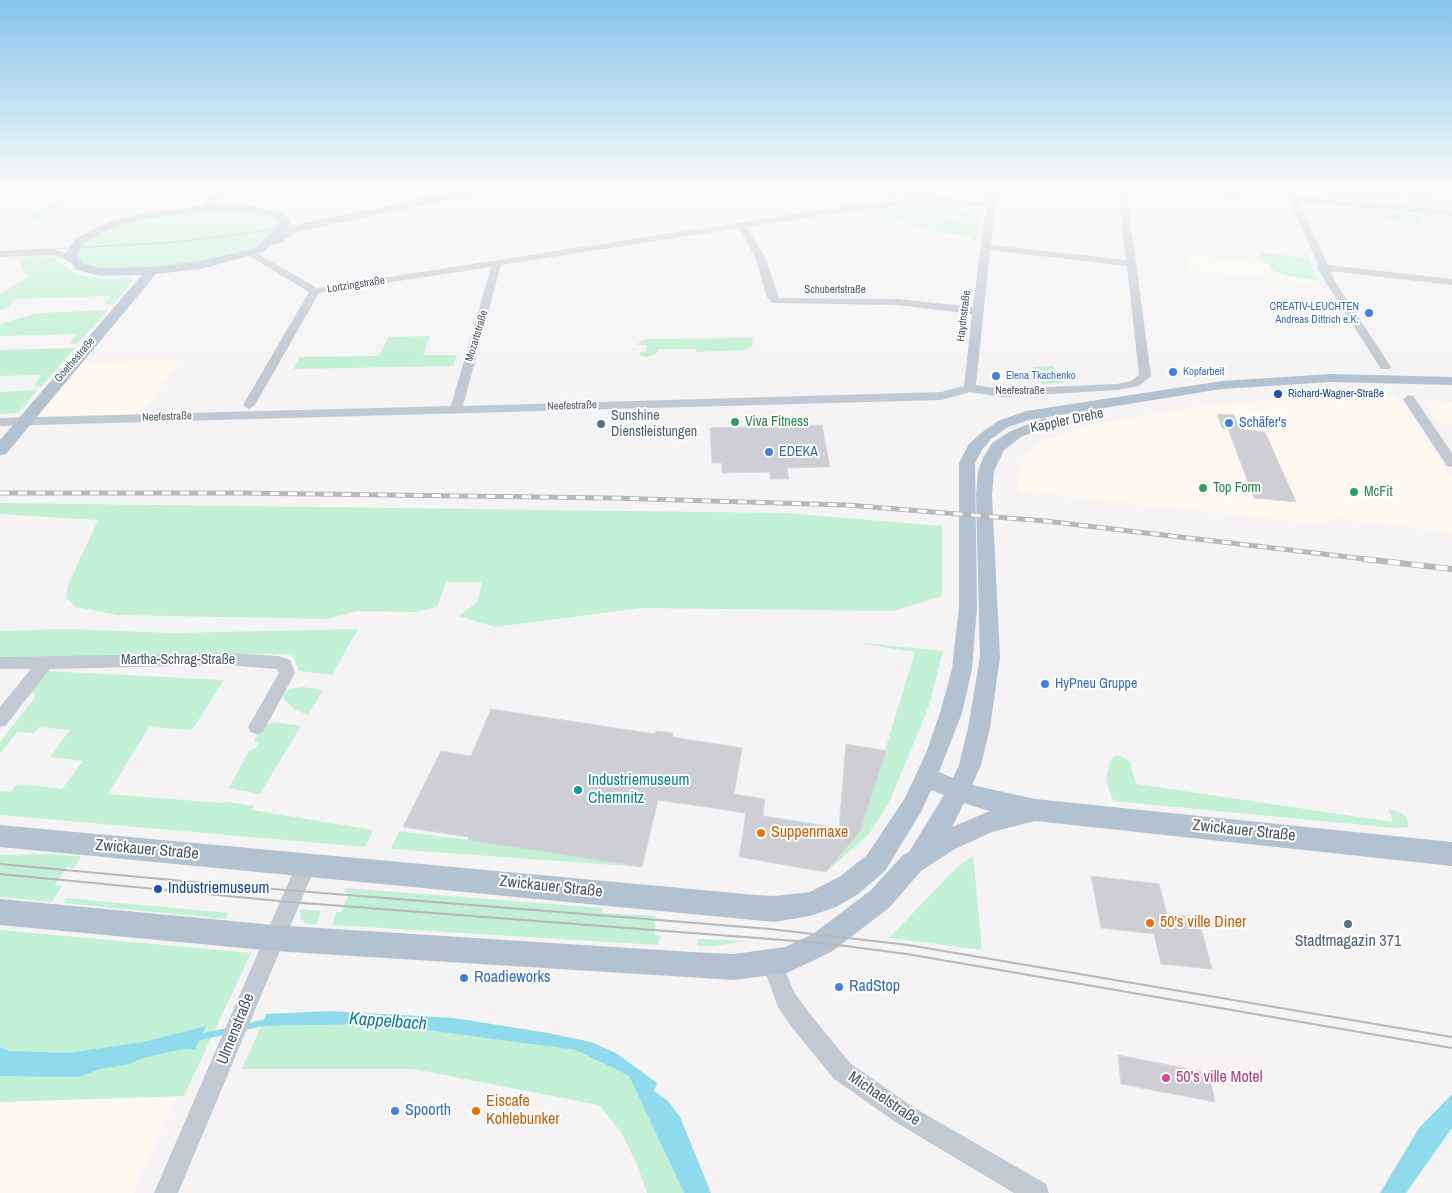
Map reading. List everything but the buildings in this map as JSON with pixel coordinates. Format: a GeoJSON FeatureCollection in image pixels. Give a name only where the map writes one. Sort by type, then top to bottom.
{"type":"FeatureCollection","features":[{"type":"Feature","properties":{"kind":"main road"},"geometry":{"type":"LineString","coordinates":[[76,244],[71,253],[72,260],[81,267],[101,272],[152,271],[201,265],[255,252],[269,244]]}},
{"type":"Feature","properties":{"kind":"main road"},"geometry":{"type":"LineString","coordinates":[[255,252],[264,244]]}},
{"type":"Feature","properties":{"kind":"main road","name":"Goethestraße"},"geometry":{"type":"LineString","coordinates":[[0,450],[152,271]]}},
{"type":"Feature","properties":{"kind":"main road","name":"Kappler Drehe"},"geometry":{"type":"LineString","coordinates":[[927,778],[951,713],[962,669],[968,606],[965,473],[970,456],[986,436],[1004,424],[1026,416],[1222,385],[1331,378],[1442,384]]}},
{"type":"Feature","properties":{"kind":"main road","name":"Kappler Drehe"},"geometry":{"type":"LineString","coordinates":[[912,863],[940,826],[959,790],[970,765],[979,728],[990,657],[984,478],[988,464],[998,447],[1016,434],[1037,425],[1127,408],[1283,389],[1442,384]]}},
{"type":"Feature","properties":{"kind":"main road","name":"Zwickauer Straße"},"geometry":{"type":"LineString","coordinates":[[0,836],[756,908],[793,907],[827,898],[848,886],[876,863],[913,805],[927,778],[976,797],[1035,810],[1452,854]]}},
{"type":"Feature","properties":{"kind":"main road","name":"Zwickauer Straße"},"geometry":{"type":"LineString","coordinates":[[0,912],[274,938],[691,965],[734,967],[772,964],[804,952],[832,936],[880,899],[912,863],[947,841],[989,822],[1035,810]]}},
{"type":"Feature","properties":{"kind":"street","name":"Lortzingstraße"},"geometry":{"type":"LineString","coordinates":[[255,252],[315,291],[621,244]]}},
{"type":"Feature","properties":{"kind":"street","name":"Schubertstraße"},"geometry":{"type":"LineString","coordinates":[[752,244],[760,257],[772,297],[776,301],[897,302],[977,311]]}},
{"type":"Feature","properties":{"kind":"street","name":"Haydnstraße"},"geometry":{"type":"LineString","coordinates":[[970,388],[977,311],[986,244]]}},
{"type":"Feature","properties":{"kind":"street"},"geometry":{"type":"LineString","coordinates":[[986,247],[1132,264],[1129,244]]}},
{"type":"Feature","properties":{"kind":"street"},"geometry":{"type":"LineString","coordinates":[[1312,244],[1322,267],[1385,367]]}},
{"type":"Feature","properties":{"kind":"street"},"geometry":{"type":"LineString","coordinates":[[0,254],[50,252],[61,254],[72,260]]}},
{"type":"Feature","properties":{"kind":"street","name":"Mozartstraße"},"geometry":{"type":"LineString","coordinates":[[456,409],[497,263]]}},
{"type":"Feature","properties":{"kind":"street","name":"Neefestraße"},"geometry":{"type":"LineString","coordinates":[[0,422],[941,396],[970,388],[1002,393],[1117,388],[1135,384],[1144,376],[1132,264]]}},
{"type":"Feature","properties":{"kind":"street"},"geometry":{"type":"LineString","coordinates":[[1322,267],[1452,282]]}},
{"type":"Feature","properties":{"kind":"street","name":"Lortzingstraße"},"geometry":{"type":"LineString","coordinates":[[249,404],[315,291]]}},
{"type":"Feature","properties":{"kind":"street"},"geometry":{"type":"LineString","coordinates":[[1409,399],[1452,463]]}},
{"type":"Feature","properties":{"kind":"street","name":"Martha-Schrag-Straße"},"geometry":{"type":"LineString","coordinates":[[0,663],[225,659],[278,662],[284,665],[286,672],[257,727]]}},
{"type":"Feature","properties":{"kind":"street"},"geometry":{"type":"LineString","coordinates":[[0,720],[46,662]]}},
{"type":"Feature","properties":{"kind":"street","name":"Ulmenstraße"},"geometry":{"type":"LineString","coordinates":[[166,1193],[306,865]]}},
{"type":"Feature","properties":{"kind":"street","name":"Michaelstraße"},"geometry":{"type":"LineString","coordinates":[[772,964],[786,999],[798,1017],[842,1071],[905,1115],[1037,1193]]}},
{"type":"Feature","properties":{"kind":"shaded area"},"geometry":{"type":"Polygon","coordinates":[[[1185,255],[1270,264],[1275,272],[1318,281],[1318,284],[1189,270],[1185,255]]]}},
{"type":"Feature","properties":{"kind":"shaded area"},"geometry":{"type":"Polygon","coordinates":[[[179,360],[140,416],[28,420],[76,362],[179,360]]]}},
{"type":"Feature","properties":{"kind":"shaded area"},"geometry":{"type":"Polygon","coordinates":[[[1315,394],[1396,395],[1452,479],[1452,533],[1335,518],[1319,524],[1019,491],[1019,473],[1024,460],[1032,449],[1045,440],[1084,426],[1192,408],[1315,394]]]}},
{"type":"Feature","properties":{"kind":"shaded area"},"geometry":{"type":"Polygon","coordinates":[[[1423,400],[1452,402],[1452,424],[1440,423],[1423,400]]]}},
{"type":"Feature","properties":{"kind":"shaded area"},"geometry":{"type":"Polygon","coordinates":[[[177,1096],[133,1193],[0,1193],[0,1102],[177,1096]]]}},
{"type":"Feature","properties":{"kind":"green space"},"geometry":{"type":"Polygon","coordinates":[[[77,244],[265,244],[259,250],[152,271],[81,267],[72,253],[77,244]]]}},
{"type":"Feature","properties":{"kind":"green space"},"geometry":{"type":"Polygon","coordinates":[[[1260,253],[1308,258],[1318,281],[1273,271],[1270,264],[1265,264],[1260,253]]]}},
{"type":"Feature","properties":{"kind":"green space"},"geometry":{"type":"Polygon","coordinates":[[[35,256],[54,258],[75,274],[105,279],[130,278],[133,280],[114,304],[104,305],[110,296],[16,299],[6,309],[0,310],[0,294],[28,277],[19,260],[7,258],[35,256]]]}},
{"type":"Feature","properties":{"kind":"green space"},"geometry":{"type":"Polygon","coordinates":[[[108,310],[77,344],[69,344],[77,334],[0,336],[0,324],[30,315],[108,310]]]}},
{"type":"Feature","properties":{"kind":"green space"},"geometry":{"type":"Polygon","coordinates":[[[430,336],[423,355],[457,355],[453,366],[293,369],[300,357],[379,356],[388,337],[430,336]]]}},
{"type":"Feature","properties":{"kind":"green space"},"geometry":{"type":"Polygon","coordinates":[[[752,338],[753,345],[746,350],[696,352],[696,349],[658,349],[656,354],[647,357],[641,356],[639,352],[646,352],[646,345],[637,345],[647,339],[752,338]]]}},
{"type":"Feature","properties":{"kind":"green space"},"geometry":{"type":"Polygon","coordinates":[[[75,348],[41,387],[33,386],[42,375],[0,376],[0,350],[75,348]]]}},
{"type":"Feature","properties":{"kind":"green space"},"geometry":{"type":"Polygon","coordinates":[[[1053,366],[1064,383],[1042,384],[1033,367],[1053,366]]]}},
{"type":"Feature","properties":{"kind":"green space"},"geometry":{"type":"Polygon","coordinates":[[[37,390],[18,413],[0,414],[0,392],[37,390]]]}},
{"type":"Feature","properties":{"kind":"green space"},"geometry":{"type":"Polygon","coordinates":[[[0,503],[786,513],[942,526],[942,596],[893,611],[641,608],[495,627],[459,616],[478,601],[482,582],[446,582],[437,607],[415,612],[358,611],[327,619],[118,615],[76,607],[66,598],[68,585],[98,520],[0,514],[0,503]]]}},
{"type":"Feature","properties":{"kind":"green space"},"geometry":{"type":"Polygon","coordinates":[[[66,629],[173,633],[358,629],[332,675],[299,671],[292,654],[0,657],[0,631],[66,629]]]}},
{"type":"Feature","properties":{"kind":"green space"},"geometry":{"type":"Polygon","coordinates":[[[864,643],[943,651],[929,706],[889,803],[869,834],[826,872],[860,832],[915,652],[864,643]]]}},
{"type":"Feature","properties":{"kind":"green space"},"geometry":{"type":"Polygon","coordinates":[[[46,671],[224,680],[192,730],[149,727],[108,794],[227,802],[254,806],[252,810],[373,830],[365,847],[0,815],[0,791],[11,792],[17,784],[62,789],[83,761],[50,757],[70,730],[39,727],[34,733],[17,732],[0,754],[0,742],[36,696],[31,690],[46,671]]]}},
{"type":"Feature","properties":{"kind":"green space"},"geometry":{"type":"Polygon","coordinates":[[[303,687],[323,690],[308,715],[295,710],[283,698],[289,689],[303,687]]]}},
{"type":"Feature","properties":{"kind":"green space"},"geometry":{"type":"Polygon","coordinates":[[[273,722],[301,726],[260,794],[229,788],[249,751],[256,748],[259,743],[255,742],[255,739],[262,727],[273,722]]]}},
{"type":"Feature","properties":{"kind":"green space"},"geometry":{"type":"Polygon","coordinates":[[[1115,756],[1121,756],[1130,762],[1136,784],[1393,822],[1389,809],[1399,812],[1406,817],[1408,827],[1395,828],[1113,801],[1106,781],[1110,760],[1115,756]]]}},
{"type":"Feature","properties":{"kind":"green space"},"geometry":{"type":"Polygon","coordinates":[[[399,831],[468,840],[642,867],[391,849],[399,831]]]}},
{"type":"Feature","properties":{"kind":"green space"},"geometry":{"type":"Polygon","coordinates":[[[47,854],[81,856],[74,868],[67,867],[55,885],[62,886],[52,902],[0,897],[0,855],[47,854]]]}},
{"type":"Feature","properties":{"kind":"green space"},"geometry":{"type":"Polygon","coordinates":[[[973,855],[982,950],[889,938],[955,869],[973,855]]]}},
{"type":"Feature","properties":{"kind":"green space"},"geometry":{"type":"Polygon","coordinates":[[[345,888],[602,908],[602,913],[656,916],[654,935],[660,936],[658,945],[332,925],[336,912],[341,912],[349,893],[344,892],[345,888]]]}},
{"type":"Feature","properties":{"kind":"green space"},"geometry":{"type":"Polygon","coordinates":[[[66,898],[229,913],[226,919],[63,903],[66,898]]]}},
{"type":"Feature","properties":{"kind":"green space"},"geometry":{"type":"Polygon","coordinates":[[[301,909],[321,911],[316,925],[307,924],[300,919],[301,909]]]}},
{"type":"Feature","properties":{"kind":"green space"},"geometry":{"type":"Polygon","coordinates":[[[0,930],[251,953],[184,1096],[0,1102],[0,930]]]}},
{"type":"Feature","properties":{"kind":"green space"},"geometry":{"type":"Polygon","coordinates":[[[698,939],[747,941],[713,946],[697,946],[698,939]]]}},
{"type":"Feature","properties":{"kind":"green space"},"geometry":{"type":"Polygon","coordinates":[[[381,1024],[576,1050],[629,1076],[684,1193],[647,1193],[638,1167],[621,1132],[599,1105],[414,1069],[242,1069],[261,1026],[381,1024]]]}},
{"type":"Feature","properties":{"kind":"water"},"geometry":{"type":"Polygon","coordinates":[[[330,1011],[454,1018],[591,1042],[616,1053],[657,1083],[654,1091],[668,1101],[680,1117],[711,1193],[684,1193],[629,1076],[576,1050],[381,1024],[261,1026],[266,1014],[330,1011]]]}},
{"type":"Feature","properties":{"kind":"water"},"geometry":{"type":"Polygon","coordinates":[[[206,1026],[195,1050],[183,1049],[147,1057],[125,1065],[100,1069],[79,1077],[0,1076],[0,1047],[10,1051],[68,1053],[143,1042],[206,1026]]]}},
{"type":"Feature","properties":{"kind":"water"},"geometry":{"type":"Polygon","coordinates":[[[1452,1094],[1452,1128],[1406,1193],[1380,1193],[1419,1128],[1452,1094]]]}},
{"type":"Feature","properties":{"kind":"waterway","name":"Kappelbach"},"geometry":{"type":"LineString","coordinates":[[245,1027],[266,1022]]}},
{"type":"Feature","properties":{"kind":"waterway","name":"Kappelbach"},"geometry":{"type":"LineString","coordinates":[[196,1038],[227,1031]]}},
{"type":"Feature","properties":{"kind":"tram line"},"geometry":{"type":"LineString","coordinates":[[0,252],[147,244]]}},
{"type":"Feature","properties":{"kind":"tram line"},"geometry":{"type":"LineString","coordinates":[[0,864],[248,887],[770,929],[908,945],[1452,1037]]}},
{"type":"Feature","properties":{"kind":"tram line"},"geometry":{"type":"LineString","coordinates":[[0,874],[290,902],[822,943],[907,954],[1452,1048]]}},
{"type":"Feature","properties":{"kind":"railway"},"geometry":{"type":"LineString","coordinates":[[0,493],[238,493],[612,498],[847,505],[1045,521],[1374,560]]}},
{"type":"Feature","properties":{"kind":"railway"},"geometry":{"type":"LineString","coordinates":[[1364,559],[1452,569]]}},
{"type":"Feature","properties":{"kind":"place","name":"CREATIV-LEUCHTEN Andreas Dittrich e.K."},"geometry":{"type":"Point","coordinates":[1369,313]}},
{"type":"Feature","properties":{"kind":"place","name":"Kopfarbeit"},"geometry":{"type":"Point","coordinates":[1173,372]}},
{"type":"Feature","properties":{"kind":"place","name":"Elena Tkachenko"},"geometry":{"type":"Point","coordinates":[996,376]}},
{"type":"Feature","properties":{"kind":"place","name":"Richard-Wagner-Straße"},"geometry":{"type":"Point","coordinates":[1278,394]}},
{"type":"Feature","properties":{"kind":"place","name":"Viva Fitness"},"geometry":{"type":"Point","coordinates":[735,422]}},
{"type":"Feature","properties":{"kind":"place","name":"Schäfer's"},"geometry":{"type":"Point","coordinates":[1229,423]}},
{"type":"Feature","properties":{"kind":"place","name":"Sunshine Dienstleistungen"},"geometry":{"type":"Point","coordinates":[601,424]}},
{"type":"Feature","properties":{"kind":"place","name":"EDEKA"},"geometry":{"type":"Point","coordinates":[769,452]}},
{"type":"Feature","properties":{"kind":"place","name":"Top Form"},"geometry":{"type":"Point","coordinates":[1203,488]}},
{"type":"Feature","properties":{"kind":"place","name":"McFit"},"geometry":{"type":"Point","coordinates":[1354,492]}},
{"type":"Feature","properties":{"kind":"place","name":"HyPneu Gruppe"},"geometry":{"type":"Point","coordinates":[1045,684]}},
{"type":"Feature","properties":{"kind":"place","name":"Industriemuseum Chemnitz"},"geometry":{"type":"Point","coordinates":[578,790]}},
{"type":"Feature","properties":{"kind":"place","name":"Suppenmaxe"},"geometry":{"type":"Point","coordinates":[761,833]}},
{"type":"Feature","properties":{"kind":"place","name":"Industriemuseum"},"geometry":{"type":"Point","coordinates":[158,889]}},
{"type":"Feature","properties":{"kind":"place","name":"50's ville Diner"},"geometry":{"type":"Point","coordinates":[1150,923]}},
{"type":"Feature","properties":{"kind":"place","name":"Stadtmagazin 371"},"geometry":{"type":"Point","coordinates":[1348,924]}},
{"type":"Feature","properties":{"kind":"place","name":"Roadieworks"},"geometry":{"type":"Point","coordinates":[464,978]}},
{"type":"Feature","properties":{"kind":"place","name":"RadStop"},"geometry":{"type":"Point","coordinates":[839,987]}},
{"type":"Feature","properties":{"kind":"place","name":"50’s ville Motel"},"geometry":{"type":"Point","coordinates":[1166,1078]}},
{"type":"Feature","properties":{"kind":"place","name":"Spoorth"},"geometry":{"type":"Point","coordinates":[395,1111]}},
{"type":"Feature","properties":{"kind":"place","name":"Eiscafe Kohlebunker"},"geometry":{"type":"Point","coordinates":[476,1111]}}]}
